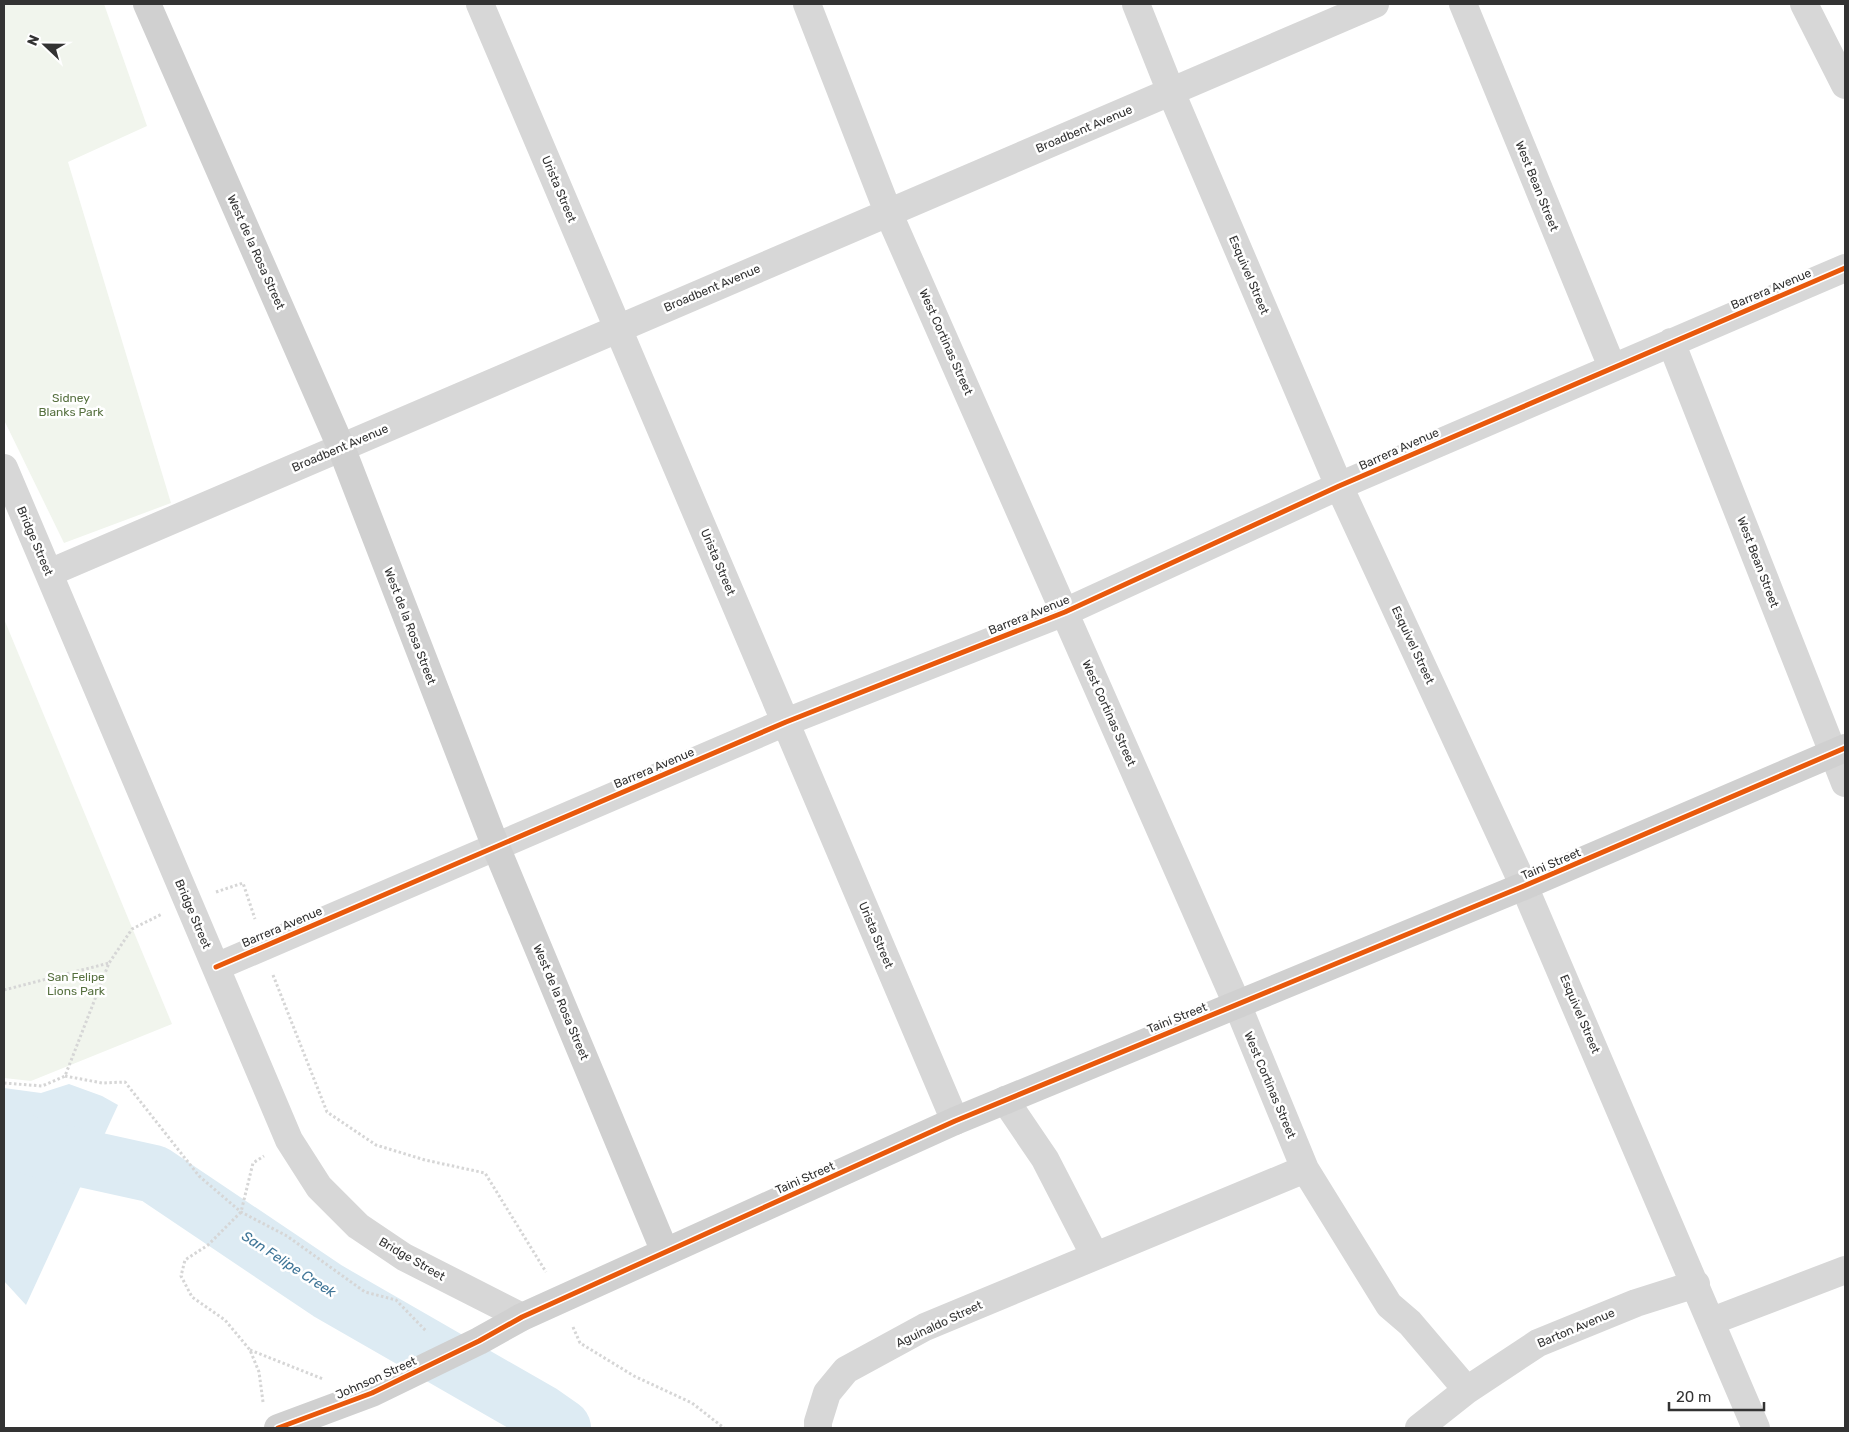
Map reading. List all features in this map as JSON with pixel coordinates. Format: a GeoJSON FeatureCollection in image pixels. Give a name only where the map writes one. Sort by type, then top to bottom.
{"type":"FeatureCollection","features":[{"type":"Feature","properties":{"kind":"street","name":"West de la Rosa Street"},"geometry":{"type":"LineString","coordinates":[[147,4],[341,447],[496,846],[665,1252]]}},
{"type":"Feature","properties":{"kind":"street","name":"Urista Street"},"geometry":{"type":"LineString","coordinates":[[480,4],[955,1121]]}},
{"type":"Feature","properties":{"kind":"street","name":"West Cortinas Street"},"geometry":{"type":"LineString","coordinates":[[807,4],[888,212],[1237,1004],[1305,1169],[1389,1305],[1410,1323],[1466,1390]]}},
{"type":"Feature","properties":{"kind":"street","name":"Esquivel Street"},"geometry":{"type":"LineString","coordinates":[[1136,4],[1170,92],[1339,486],[1524,886],[1712,1321]]}},
{"type":"Feature","properties":{"kind":"street","name":"Broadbent Avenue"},"geometry":{"type":"LineString","coordinates":[[49,573],[1375,4]]}},
{"type":"Feature","properties":{"kind":"street","name":"West Bean Street"},"geometry":{"type":"LineString","coordinates":[[1463,4],[1612,367]]}},
{"type":"Feature","properties":{"kind":"street"},"geometry":{"type":"LineString","coordinates":[[1804,4],[1845,85]]}},
{"type":"Feature","properties":{"kind":"street","name":"Barrera Avenue"},"geometry":{"type":"LineString","coordinates":[[216,967],[786,722],[1065,612],[1339,486],[1845,268]]}},
{"type":"Feature","properties":{"kind":"street","name":"West Bean Street"},"geometry":{"type":"LineString","coordinates":[[1671,342],[1839,751],[1845,783]]}},
{"type":"Feature","properties":{"kind":"street","name":"Bridge Street"},"geometry":{"type":"LineString","coordinates":[[4,468],[289,1140],[319,1187],[358,1226],[404,1257],[522,1317]]}},
{"type":"Feature","properties":{"kind":"street","name":"Taini Street"},"geometry":{"type":"LineString","coordinates":[[522,1317],[955,1121],[1524,886],[1839,751]]}},
{"type":"Feature","properties":{"kind":"street"},"geometry":{"type":"LineString","coordinates":[[1005,1100],[1045,1159],[1095,1256]]}},
{"type":"Feature","properties":{"kind":"street","name":"Aguinaldo Street"},"geometry":{"type":"LineString","coordinates":[[818,1428],[827,1393],[846,1370],[925,1327],[1305,1169]]}},
{"type":"Feature","properties":{"kind":"street"},"geometry":{"type":"LineString","coordinates":[[1756,1428],[1712,1321],[1845,1270]]}},
{"type":"Feature","properties":{"kind":"street","name":"Barton Avenue"},"geometry":{"type":"LineString","coordinates":[[1419,1428],[1466,1390],[1538,1343],[1636,1303],[1696,1284]]}},
{"type":"Feature","properties":{"kind":"street","name":"Johnson Street"},"geometry":{"type":"LineString","coordinates":[[278,1428],[372,1393],[479,1341],[522,1317]]}},
{"type":"Feature","properties":{"kind":"path"},"geometry":{"type":"LineString","coordinates":[[65,1076],[109,963],[132,929],[188,900],[243,883],[271,970],[328,1112],[376,1145],[425,1160],[485,1173],[512,1221],[549,1276],[580,1343],[634,1376],[692,1402],[724,1428]]}},
{"type":"Feature","properties":{"kind":"path"},"geometry":{"type":"LineString","coordinates":[[4,990],[109,963]]}},
{"type":"Feature","properties":{"kind":"path"},"geometry":{"type":"LineString","coordinates":[[4,1083],[42,1086],[65,1076],[102,1083],[125,1082],[199,1176],[241,1212],[287,1236],[365,1292],[396,1300],[428,1333]]}},
{"type":"Feature","properties":{"kind":"path"},"geometry":{"type":"LineString","coordinates":[[278,1428],[268,1422],[259,1372],[250,1350],[225,1320],[192,1297],[180,1276],[185,1260],[208,1245],[241,1212],[253,1163],[289,1140]]}},
{"type":"Feature","properties":{"kind":"path"},"geometry":{"type":"LineString","coordinates":[[250,1350],[327,1380]]}},
{"type":"Feature","properties":{"kind":"green space","name":"Sidney Blanks Park"},"geometry":{"type":"Polygon","coordinates":[[[4,4],[104,4],[147,126],[68,162],[171,503],[64,543],[4,420],[4,4]]]}},
{"type":"Feature","properties":{"kind":"green space","name":"San Felipe Lions Park"},"geometry":{"type":"Polygon","coordinates":[[[4,619],[172,1024],[31,1081],[4,1078],[4,619]]]}},
{"type":"Feature","properties":{"kind":"shaded area"},"geometry":{"type":"Polygon","coordinates":[[[69,1084],[102,1096],[118,1105],[26,1305],[4,1281],[4,1088],[41,1093],[69,1084]]]}},
{"type":"Feature","properties":{"kind":"waterway","name":"San Felipe Creek"},"geometry":{"type":"LineString","coordinates":[[4,1135],[36,1148],[154,1174],[328,1291],[542,1414],[562,1428]]}},
{"type":"Feature","properties":{"kind":"cycle path"},"geometry":{"type":"LineString","coordinates":[[216,967],[786,722],[1065,612],[1339,486],[1845,268]]}},
{"type":"Feature","properties":{"kind":"cycle path"},"geometry":{"type":"LineString","coordinates":[[278,1428],[372,1393],[479,1341],[522,1317],[955,1121],[1524,886],[1845,748]]}}]}
